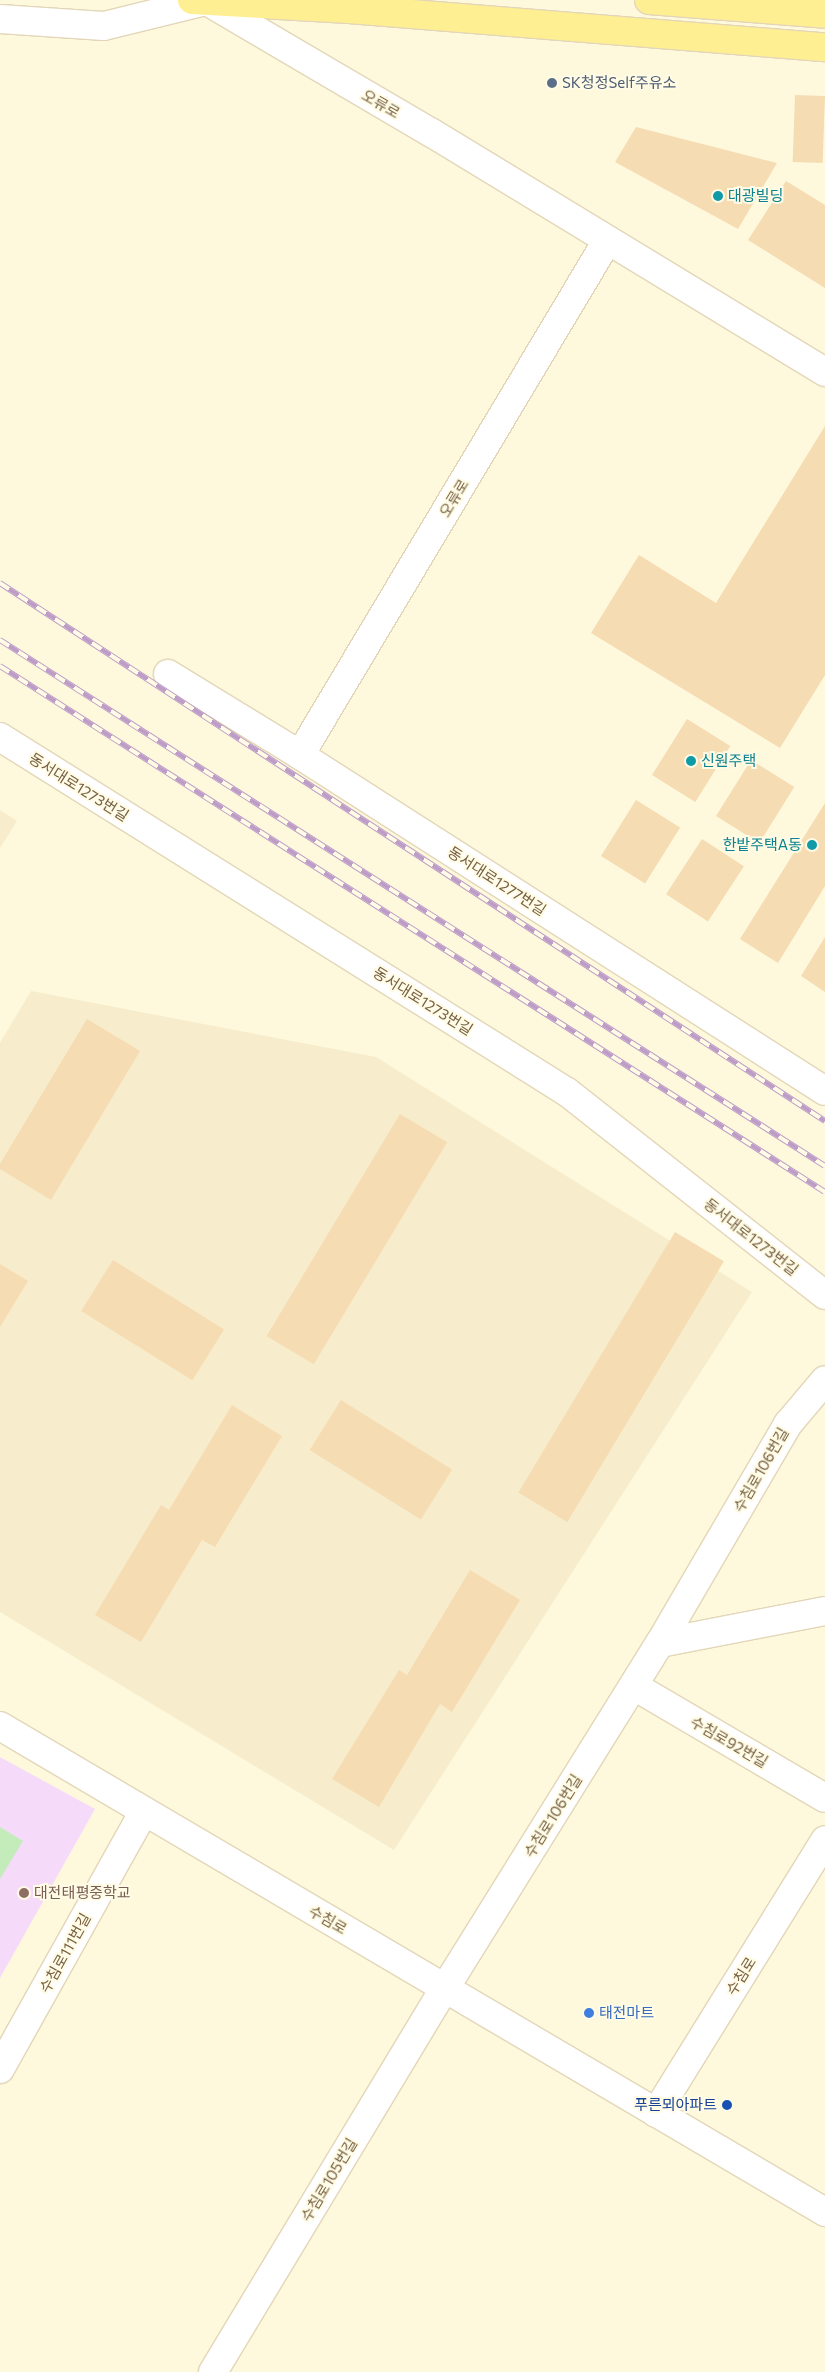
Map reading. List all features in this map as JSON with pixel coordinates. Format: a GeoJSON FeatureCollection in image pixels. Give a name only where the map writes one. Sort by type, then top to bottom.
{"type":"FeatureCollection","features":[{"type":"Feature","properties":{"kind":"main road"},"geometry":{"type":"LineString","coordinates":[[201,0],[349,9],[825,46]]}},
{"type":"Feature","properties":{"kind":"main road"},"geometry":{"type":"LineString","coordinates":[[649,0],[825,14]]}},
{"type":"Feature","properties":{"kind":"street"},"geometry":{"type":"LineString","coordinates":[[0,19],[104,26],[201,0]]}},
{"type":"Feature","properties":{"kind":"street","name":"오류로"},"geometry":{"type":"LineString","coordinates":[[201,0],[825,372]]}},
{"type":"Feature","properties":{"kind":"street","name":"오류로"},"geometry":{"type":"LineString","coordinates":[[300,755],[608,241]]}},
{"type":"Feature","properties":{"kind":"street","name":"동서대로1277번길"},"geometry":{"type":"LineString","coordinates":[[168,674],[300,755],[825,1091]]}},
{"type":"Feature","properties":{"kind":"street","name":"동서대로1273번길"},"geometry":{"type":"LineString","coordinates":[[0,737],[567,1092],[825,1295]]}},
{"type":"Feature","properties":{"kind":"street","name":"수침로106번길"},"geometry":{"type":"LineString","coordinates":[[445,1988],[634,1686],[788,1424],[825,1380]]}},
{"type":"Feature","properties":{"kind":"street"},"geometry":{"type":"LineString","coordinates":[[660,1643],[825,1611]]}},
{"type":"Feature","properties":{"kind":"street","name":"수침로92번길"},"geometry":{"type":"LineString","coordinates":[[634,1686],[825,1798]]}},
{"type":"Feature","properties":{"kind":"street","name":"수침로"},"geometry":{"type":"LineString","coordinates":[[0,1726],[825,2212]]}},
{"type":"Feature","properties":{"kind":"street","name":"수침로111번길"},"geometry":{"type":"LineString","coordinates":[[0,2069],[144,1811]]}},
{"type":"Feature","properties":{"kind":"street","name":"수침로"},"geometry":{"type":"LineString","coordinates":[[656,2113],[825,1840]]}},
{"type":"Feature","properties":{"kind":"street","name":"수침로105번길"},"geometry":{"type":"LineString","coordinates":[[213,2372],[445,1988]]}},
{"type":"Feature","properties":{"kind":"shaded area"},"geometry":{"type":"Polygon","coordinates":[[[0,810],[17,821],[0,848],[0,810]]]}},
{"type":"Feature","properties":{"kind":"shaded area"},"geometry":{"type":"Polygon","coordinates":[[[31,991],[376,1057],[752,1292],[394,1850],[0,1612],[0,1043],[31,991]]]}},
{"type":"Feature","properties":{"kind":"shaded area","name":"대전태평중학교"},"geometry":{"type":"Polygon","coordinates":[[[0,1757],[95,1809],[0,1978],[0,1757]]]}},
{"type":"Feature","properties":{"kind":"green space"},"geometry":{"type":"Polygon","coordinates":[[[0,1827],[23,1841],[0,1879],[0,1827]]]}},
{"type":"Feature","properties":{"kind":"building"},"geometry":{"type":"Polygon","coordinates":[[[795,95],[825,96],[823,163],[793,162],[795,95]]]}},
{"type":"Feature","properties":{"kind":"building","name":"대광빌딩"},"geometry":{"type":"Polygon","coordinates":[[[636,127],[777,163],[738,229],[615,162],[636,127]]]}},
{"type":"Feature","properties":{"kind":"building"},"geometry":{"type":"Polygon","coordinates":[[[786,181],[825,205],[825,288],[748,240],[786,181]]]}},
{"type":"Feature","properties":{"kind":"building"},"geometry":{"type":"Polygon","coordinates":[[[825,426],[825,675],[780,748],[591,633],[639,555],[716,603],[825,426]]]}},
{"type":"Feature","properties":{"kind":"building","name":"신원주택"},"geometry":{"type":"Polygon","coordinates":[[[687,719],[730,746],[695,802],[652,775],[687,719]]]}},
{"type":"Feature","properties":{"kind":"building"},"geometry":{"type":"Polygon","coordinates":[[[751,760],[794,787],[759,843],[716,816],[751,760]]]}},
{"type":"Feature","properties":{"kind":"building"},"geometry":{"type":"Polygon","coordinates":[[[636,800],[680,828],[645,884],[601,856],[636,800]]]}},
{"type":"Feature","properties":{"kind":"building","name":"한밭주택A동"},"geometry":{"type":"Polygon","coordinates":[[[825,803],[825,886],[778,963],[740,939],[825,803]]]}},
{"type":"Feature","properties":{"kind":"building"},"geometry":{"type":"Polygon","coordinates":[[[702,839],[744,866],[708,922],[666,894],[702,839]]]}},
{"type":"Feature","properties":{"kind":"building"},"geometry":{"type":"Polygon","coordinates":[[[825,937],[825,992],[801,976],[825,937]]]}},
{"type":"Feature","properties":{"kind":"building"},"geometry":{"type":"Polygon","coordinates":[[[87,1019],[140,1051],[51,1200],[0,1169],[0,1164],[87,1019]]]}},
{"type":"Feature","properties":{"kind":"building"},"geometry":{"type":"Polygon","coordinates":[[[400,1114],[447,1142],[314,1364],[267,1336],[400,1114]]]}},
{"type":"Feature","properties":{"kind":"building"},"geometry":{"type":"Polygon","coordinates":[[[675,1232],[724,1261],[567,1522],[518,1493],[675,1232]]]}},
{"type":"Feature","properties":{"kind":"building"},"geometry":{"type":"Polygon","coordinates":[[[113,1260],[224,1329],[192,1380],[81,1311],[113,1260]]]}},
{"type":"Feature","properties":{"kind":"building"},"geometry":{"type":"Polygon","coordinates":[[[0,1264],[28,1281],[0,1327],[0,1264]]]}},
{"type":"Feature","properties":{"kind":"building"},"geometry":{"type":"Polygon","coordinates":[[[341,1400],[452,1469],[421,1519],[310,1450],[341,1400]]]}},
{"type":"Feature","properties":{"kind":"building"},"geometry":{"type":"Polygon","coordinates":[[[232,1405],[282,1436],[215,1547],[202,1540],[141,1642],[95,1615],[161,1505],[169,1510],[232,1405]]]}},
{"type":"Feature","properties":{"kind":"building"},"geometry":{"type":"Polygon","coordinates":[[[470,1570],[520,1600],[452,1712],[440,1704],[379,1807],[332,1779],[399,1670],[407,1675],[470,1570]]]}},
{"type":"Feature","properties":{"kind":"railway"},"geometry":{"type":"LineString","coordinates":[[0,583],[825,1121]]}},
{"type":"Feature","properties":{"kind":"railway"},"geometry":{"type":"LineString","coordinates":[[0,640],[825,1166]]}},
{"type":"Feature","properties":{"kind":"railway"},"geometry":{"type":"LineString","coordinates":[[0,666],[825,1192]]}},
{"type":"Feature","properties":{"kind":"place","name":"SK청정Self주유소"},"geometry":{"type":"Point","coordinates":[552,83]}},
{"type":"Feature","properties":{"kind":"place","name":"대광빌딩"},"geometry":{"type":"Point","coordinates":[718,196]}},
{"type":"Feature","properties":{"kind":"place","name":"신원주택"},"geometry":{"type":"Point","coordinates":[691,761]}},
{"type":"Feature","properties":{"kind":"place","name":"한밭주택A동"},"geometry":{"type":"Point","coordinates":[812,845]}},
{"type":"Feature","properties":{"kind":"place","name":"대전태평중학교"},"geometry":{"type":"Point","coordinates":[24,1893]}},
{"type":"Feature","properties":{"kind":"place","name":"태전마트"},"geometry":{"type":"Point","coordinates":[589,2013]}},
{"type":"Feature","properties":{"kind":"place","name":"푸른뫼아파트"},"geometry":{"type":"Point","coordinates":[727,2105]}}]}
